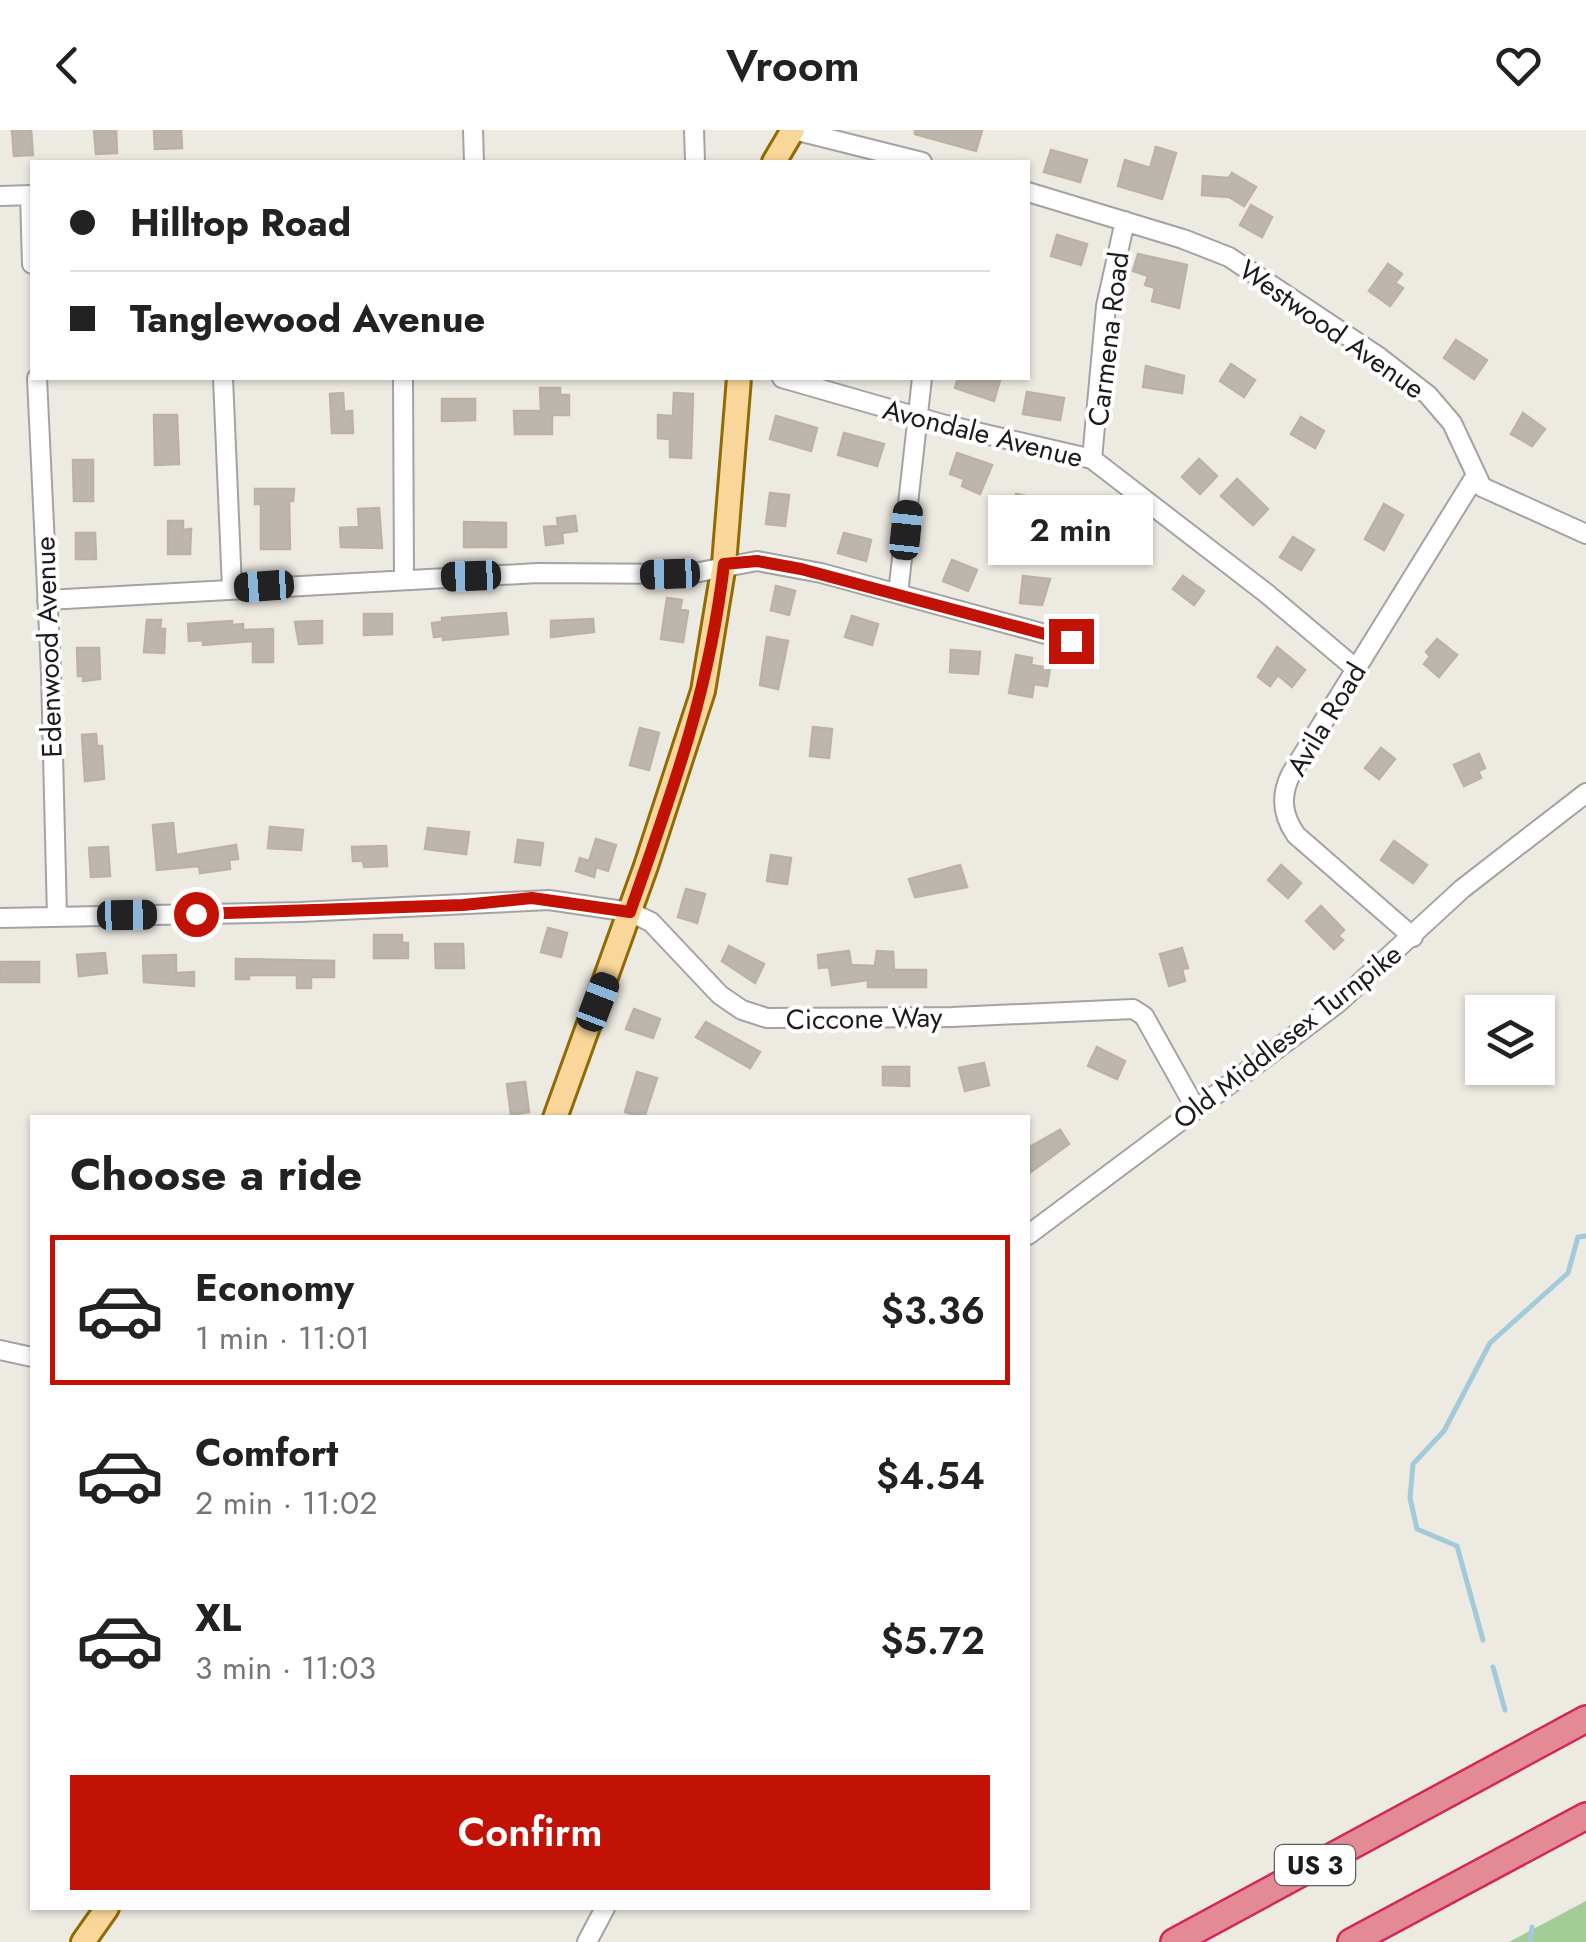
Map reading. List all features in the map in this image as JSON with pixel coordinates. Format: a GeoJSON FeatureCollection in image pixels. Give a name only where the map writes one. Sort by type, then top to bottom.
{"type":"FeatureCollection","features":[{"type":"Feature","properties":{"kind":"highway","name":"US 3"},"geometry":{"type":"LineString","coordinates":[[1174,1942],[1586,1719]]}},
{"type":"Feature","properties":{"kind":"highway"},"geometry":{"type":"LineString","coordinates":[[1351,1942],[1586,1816]]}},
{"type":"Feature","properties":{"kind":"main road"},"geometry":{"type":"LineString","coordinates":[[775,160],[794,130]]}},
{"type":"Feature","properties":{"kind":"main road"},"geometry":{"type":"LineString","coordinates":[[556,1115],[696,718],[713,644],[724,564],[739,380]]}},
{"type":"Feature","properties":{"kind":"main road"},"geometry":{"type":"LineString","coordinates":[[83,1942],[107,1910]]}},
{"type":"Feature","properties":{"kind":"street"},"geometry":{"type":"LineString","coordinates":[[473,130],[474,160]]}},
{"type":"Feature","properties":{"kind":"street"},"geometry":{"type":"LineString","coordinates":[[694,130],[695,160]]}},
{"type":"Feature","properties":{"kind":"street"},"geometry":{"type":"LineString","coordinates":[[794,130],[914,160]]}},
{"type":"Feature","properties":{"kind":"street","name":"Westwood Avenue"},"geometry":{"type":"LineString","coordinates":[[1030,193],[1229,257],[1379,357],[1428,396],[1445,414],[1482,486],[1586,534]]}},
{"type":"Feature","properties":{"kind":"street"},"geometry":{"type":"LineString","coordinates":[[0,196],[30,195]]}},
{"type":"Feature","properties":{"kind":"street","name":"Carmena Road"},"geometry":{"type":"LineString","coordinates":[[1092,458],[1106,306],[1125,221]]}},
{"type":"Feature","properties":{"kind":"street","name":"Edenwood Avenue"},"geometry":{"type":"LineString","coordinates":[[37,380],[57,917]]}},
{"type":"Feature","properties":{"kind":"street"},"geometry":{"type":"LineString","coordinates":[[224,380],[232,588]]}},
{"type":"Feature","properties":{"kind":"street"},"geometry":{"type":"LineString","coordinates":[[403,380],[404,578]]}},
{"type":"Feature","properties":{"kind":"street","name":"Avondale Avenue"},"geometry":{"type":"LineString","coordinates":[[789,380],[918,417],[1092,458],[1355,668]]}},
{"type":"Feature","properties":{"kind":"street"},"geometry":{"type":"LineString","coordinates":[[898,594],[922,380]]}},
{"type":"Feature","properties":{"kind":"street","name":"Avila Road"},"geometry":{"type":"LineString","coordinates":[[1412,937],[1296,835],[1284,813],[1287,781],[1476,476]]}},
{"type":"Feature","properties":{"kind":"street"},"geometry":{"type":"LineString","coordinates":[[47,600],[404,578],[697,573],[748,561],[780,564],[1071,641]]}},
{"type":"Feature","properties":{"kind":"street","name":"Old Middlesex Turnpike"},"geometry":{"type":"LineString","coordinates":[[1030,1233],[1338,1003],[1462,888],[1586,793]]}},
{"type":"Feature","properties":{"kind":"street"},"geometry":{"type":"LineString","coordinates":[[0,918],[300,912],[532,898],[630,912]]}},
{"type":"Feature","properties":{"kind":"street","name":"Ciccone Way"},"geometry":{"type":"LineString","coordinates":[[630,912],[666,934],[706,982],[732,1004],[767,1018],[832,1020],[1138,1010],[1196,1109]]}},
{"type":"Feature","properties":{"kind":"street"},"geometry":{"type":"LineString","coordinates":[[0,1350],[30,1357]]}},
{"type":"Feature","properties":{"kind":"street"},"geometry":{"type":"LineString","coordinates":[[587,1942],[604,1910]]}},
{"type":"Feature","properties":{"kind":"green space"},"geometry":{"type":"Polygon","coordinates":[[[1586,1901],[1586,1942],[1509,1942],[1586,1901]]]}},
{"type":"Feature","properties":{"kind":"building"},"geometry":{"type":"Polygon","coordinates":[[[12,130],[31,130],[33,155],[14,156],[12,130]]]}},
{"type":"Feature","properties":{"kind":"building"},"geometry":{"type":"Polygon","coordinates":[[[94,130],[116,130],[117,153],[96,154],[94,130]]]}},
{"type":"Feature","properties":{"kind":"building"},"geometry":{"type":"Polygon","coordinates":[[[154,130],[181,130],[182,148],[155,149],[154,130]]]}},
{"type":"Feature","properties":{"kind":"building"},"geometry":{"type":"Polygon","coordinates":[[[915,130],[982,130],[976,151],[915,134],[915,130]]]}},
{"type":"Feature","properties":{"kind":"building"},"geometry":{"type":"Polygon","coordinates":[[[1156,147],[1176,153],[1162,199],[1118,186],[1125,160],[1150,168],[1156,147]]]}},
{"type":"Feature","properties":{"kind":"building"},"geometry":{"type":"Polygon","coordinates":[[[1051,150],[1087,160],[1080,182],[1044,172],[1051,150]]]}},
{"type":"Feature","properties":{"kind":"building"},"geometry":{"type":"Polygon","coordinates":[[[1232,173],[1256,187],[1244,206],[1229,197],[1202,195],[1203,176],[1229,178],[1232,173]]]}},
{"type":"Feature","properties":{"kind":"building"},"geometry":{"type":"Polygon","coordinates":[[[1251,205],[1272,217],[1262,237],[1240,225],[1251,205]]]}},
{"type":"Feature","properties":{"kind":"building"},"geometry":{"type":"Polygon","coordinates":[[[1057,235],[1087,244],[1081,265],[1051,256],[1057,235]]]}},
{"type":"Feature","properties":{"kind":"building"},"geometry":{"type":"Polygon","coordinates":[[[1138,254],[1187,265],[1179,308],[1152,301],[1155,288],[1145,285],[1148,276],[1133,271],[1138,254]]]}},
{"type":"Feature","properties":{"kind":"building"},"geometry":{"type":"Polygon","coordinates":[[[1388,264],[1402,274],[1395,283],[1403,288],[1390,306],[1369,291],[1388,264]]]}},
{"type":"Feature","properties":{"kind":"building"},"geometry":{"type":"Polygon","coordinates":[[[1456,340],[1487,360],[1474,379],[1444,358],[1456,340]]]}},
{"type":"Feature","properties":{"kind":"building"},"geometry":{"type":"Polygon","coordinates":[[[1231,364],[1255,380],[1244,397],[1220,381],[1231,364]]]}},
{"type":"Feature","properties":{"kind":"building"},"geometry":{"type":"Polygon","coordinates":[[[1146,366],[1184,376],[1182,393],[1143,387],[1146,366]]]}},
{"type":"Feature","properties":{"kind":"building"},"geometry":{"type":"Polygon","coordinates":[[[957,380],[1000,380],[994,401],[955,388],[957,380]]]}},
{"type":"Feature","properties":{"kind":"building"},"geometry":{"type":"Polygon","coordinates":[[[540,388],[560,388],[560,395],[569,395],[569,415],[552,415],[552,434],[515,434],[514,411],[541,411],[540,388]]]}},
{"type":"Feature","properties":{"kind":"building"},"geometry":{"type":"Polygon","coordinates":[[[1027,392],[1064,398],[1060,420],[1023,414],[1027,392]]]}},
{"type":"Feature","properties":{"kind":"building"},"geometry":{"type":"Polygon","coordinates":[[[343,393],[344,412],[352,411],[353,433],[332,433],[330,394],[343,393]]]}},
{"type":"Feature","properties":{"kind":"building"},"geometry":{"type":"Polygon","coordinates":[[[674,393],[693,394],[691,458],[670,457],[670,439],[658,438],[658,415],[673,416],[674,393]]]}},
{"type":"Feature","properties":{"kind":"building"},"geometry":{"type":"Polygon","coordinates":[[[442,399],[475,399],[475,420],[442,421],[442,399]]]}},
{"type":"Feature","properties":{"kind":"building"},"geometry":{"type":"Polygon","coordinates":[[[1523,413],[1545,429],[1532,446],[1511,434],[1523,413]]]}},
{"type":"Feature","properties":{"kind":"building"},"geometry":{"type":"Polygon","coordinates":[[[154,415],[177,415],[179,464],[155,465],[154,415]]]}},
{"type":"Feature","properties":{"kind":"building"},"geometry":{"type":"Polygon","coordinates":[[[776,416],[817,428],[811,451],[770,439],[776,416]]]}},
{"type":"Feature","properties":{"kind":"building"},"geometry":{"type":"Polygon","coordinates":[[[1301,417],[1324,431],[1315,448],[1291,434],[1301,417]]]}},
{"type":"Feature","properties":{"kind":"building"},"geometry":{"type":"Polygon","coordinates":[[[844,433],[884,444],[877,466],[838,455],[844,433]]]}},
{"type":"Feature","properties":{"kind":"building"},"geometry":{"type":"Polygon","coordinates":[[[957,453],[992,465],[980,494],[962,486],[964,479],[950,474],[957,453]]]}},
{"type":"Feature","properties":{"kind":"building"},"geometry":{"type":"Polygon","coordinates":[[[1199,459],[1217,476],[1200,494],[1182,477],[1199,459]]]}},
{"type":"Feature","properties":{"kind":"building"},"geometry":{"type":"Polygon","coordinates":[[[73,460],[93,460],[93,501],[74,501],[73,460]]]}},
{"type":"Feature","properties":{"kind":"building"},"geometry":{"type":"Polygon","coordinates":[[[1237,479],[1268,509],[1253,525],[1221,496],[1237,479]]]}},
{"type":"Feature","properties":{"kind":"building"},"geometry":{"type":"Polygon","coordinates":[[[255,489],[294,489],[293,501],[289,501],[290,549],[261,549],[261,504],[255,504],[255,489]]]}},
{"type":"Feature","properties":{"kind":"building"},"geometry":{"type":"Polygon","coordinates":[[[770,493],[789,495],[785,526],[766,524],[770,493]]]}},
{"type":"Feature","properties":{"kind":"building"},"geometry":{"type":"Polygon","coordinates":[[[1016,494],[1044,500],[1039,520],[1012,514],[1016,494]]]}},
{"type":"Feature","properties":{"kind":"building"},"geometry":{"type":"Polygon","coordinates":[[[1384,504],[1403,515],[1384,550],[1365,539],[1384,504]]]}},
{"type":"Feature","properties":{"kind":"building"},"geometry":{"type":"Polygon","coordinates":[[[379,508],[382,548],[341,547],[340,528],[359,527],[358,509],[379,508]]]}},
{"type":"Feature","properties":{"kind":"building"},"geometry":{"type":"Polygon","coordinates":[[[575,516],[577,531],[562,533],[563,543],[546,545],[544,527],[558,526],[557,518],[575,516]]]}},
{"type":"Feature","properties":{"kind":"building"},"geometry":{"type":"Polygon","coordinates":[[[168,521],[183,521],[183,530],[191,529],[190,554],[168,554],[168,521]]]}},
{"type":"Feature","properties":{"kind":"building"},"geometry":{"type":"Polygon","coordinates":[[[464,522],[506,523],[506,547],[464,547],[464,522]]]}},
{"type":"Feature","properties":{"kind":"building"},"geometry":{"type":"Polygon","coordinates":[[[76,533],[95,533],[96,559],[76,559],[76,533]]]}},
{"type":"Feature","properties":{"kind":"building"},"geometry":{"type":"Polygon","coordinates":[[[844,533],[871,540],[866,561],[838,553],[844,533]]]}},
{"type":"Feature","properties":{"kind":"building"},"geometry":{"type":"Polygon","coordinates":[[[1293,537],[1314,550],[1301,570],[1280,557],[1293,537]]]}},
{"type":"Feature","properties":{"kind":"building"},"geometry":{"type":"Polygon","coordinates":[[[952,560],[977,570],[968,591],[943,581],[952,560]]]}},
{"type":"Feature","properties":{"kind":"building"},"geometry":{"type":"Polygon","coordinates":[[[1023,576],[1050,579],[1042,605],[1020,603],[1023,576]]]}},
{"type":"Feature","properties":{"kind":"building"},"geometry":{"type":"Polygon","coordinates":[[[1183,576],[1204,591],[1194,605],[1173,589],[1183,576]]]}},
{"type":"Feature","properties":{"kind":"building"},"geometry":{"type":"Polygon","coordinates":[[[776,586],[795,591],[789,615],[771,610],[776,586]]]}},
{"type":"Feature","properties":{"kind":"building"},"geometry":{"type":"Polygon","coordinates":[[[667,598],[682,600],[680,609],[688,611],[683,642],[661,639],[667,598]]]}},
{"type":"Feature","properties":{"kind":"building"},"geometry":{"type":"Polygon","coordinates":[[[506,613],[508,634],[443,640],[443,636],[434,637],[432,623],[442,622],[442,618],[506,613]]]}},
{"type":"Feature","properties":{"kind":"building"},"geometry":{"type":"Polygon","coordinates":[[[364,614],[392,614],[392,634],[364,635],[364,614]]]}},
{"type":"Feature","properties":{"kind":"building"},"geometry":{"type":"Polygon","coordinates":[[[852,616],[878,624],[872,645],[845,637],[852,616]]]}},
{"type":"Feature","properties":{"kind":"building"},"geometry":{"type":"Polygon","coordinates":[[[593,619],[594,632],[551,637],[551,621],[593,619]]]}},
{"type":"Feature","properties":{"kind":"building"},"geometry":{"type":"Polygon","coordinates":[[[147,620],[161,620],[160,629],[165,629],[164,653],[144,652],[147,620]]]}},
{"type":"Feature","properties":{"kind":"building"},"geometry":{"type":"Polygon","coordinates":[[[232,621],[232,625],[243,624],[243,630],[273,629],[273,662],[253,662],[253,641],[203,645],[203,640],[189,641],[188,624],[232,621]]]}},
{"type":"Feature","properties":{"kind":"building"},"geometry":{"type":"Polygon","coordinates":[[[322,621],[322,643],[299,644],[295,622],[322,621]]]}},
{"type":"Feature","properties":{"kind":"building"},"geometry":{"type":"Polygon","coordinates":[[[767,637],[788,641],[778,689],[760,685],[767,637]]]}},
{"type":"Feature","properties":{"kind":"building"},"geometry":{"type":"Polygon","coordinates":[[[1437,639],[1457,655],[1439,677],[1424,664],[1430,656],[1426,652],[1437,639]]]}},
{"type":"Feature","properties":{"kind":"building"},"geometry":{"type":"Polygon","coordinates":[[[1277,647],[1305,670],[1292,687],[1278,675],[1270,686],[1258,677],[1277,647]]]}},
{"type":"Feature","properties":{"kind":"building"},"geometry":{"type":"Polygon","coordinates":[[[77,648],[99,648],[100,679],[83,681],[83,676],[78,676],[77,648]]]}},
{"type":"Feature","properties":{"kind":"building"},"geometry":{"type":"Polygon","coordinates":[[[951,650],[980,652],[978,674],[950,672],[951,650]]]}},
{"type":"Feature","properties":{"kind":"building"},"geometry":{"type":"Polygon","coordinates":[[[1016,655],[1032,658],[1031,665],[1050,668],[1047,686],[1034,684],[1032,697],[1009,693],[1016,655]]]}},
{"type":"Feature","properties":{"kind":"building"},"geometry":{"type":"Polygon","coordinates":[[[813,727],[832,729],[829,758],[810,756],[813,727]]]}},
{"type":"Feature","properties":{"kind":"building"},"geometry":{"type":"Polygon","coordinates":[[[640,728],[659,733],[649,770],[630,765],[640,728]]]}},
{"type":"Feature","properties":{"kind":"building"},"geometry":{"type":"Polygon","coordinates":[[[96,734],[97,746],[102,746],[104,779],[85,781],[82,735],[96,734]]]}},
{"type":"Feature","properties":{"kind":"building"},"geometry":{"type":"Polygon","coordinates":[[[1381,748],[1395,759],[1379,779],[1365,768],[1381,748]]]}},
{"type":"Feature","properties":{"kind":"building"},"geometry":{"type":"Polygon","coordinates":[[[1479,754],[1485,768],[1478,771],[1481,778],[1464,786],[1454,765],[1479,754]]]}},
{"type":"Feature","properties":{"kind":"building"},"geometry":{"type":"Polygon","coordinates":[[[173,823],[176,855],[236,845],[238,859],[229,860],[230,869],[200,873],[199,866],[157,870],[153,825],[173,823]]]}},
{"type":"Feature","properties":{"kind":"building"},"geometry":{"type":"Polygon","coordinates":[[[270,827],[303,830],[301,850],[268,848],[270,827]]]}},
{"type":"Feature","properties":{"kind":"building"},"geometry":{"type":"Polygon","coordinates":[[[428,828],[469,832],[466,854],[425,849],[428,828]]]}},
{"type":"Feature","properties":{"kind":"building"},"geometry":{"type":"Polygon","coordinates":[[[596,839],[616,845],[608,871],[596,867],[594,877],[576,871],[580,858],[589,861],[596,839]]]}},
{"type":"Feature","properties":{"kind":"building"},"geometry":{"type":"Polygon","coordinates":[[[518,840],[543,843],[540,865],[515,862],[518,840]]]}},
{"type":"Feature","properties":{"kind":"building"},"geometry":{"type":"Polygon","coordinates":[[[1394,841],[1427,865],[1413,883],[1381,860],[1394,841]]]}},
{"type":"Feature","properties":{"kind":"building"},"geometry":{"type":"Polygon","coordinates":[[[386,846],[387,866],[364,867],[363,861],[353,861],[352,847],[386,846]]]}},
{"type":"Feature","properties":{"kind":"building"},"geometry":{"type":"Polygon","coordinates":[[[108,847],[110,876],[91,877],[89,848],[108,847]]]}},
{"type":"Feature","properties":{"kind":"building"},"geometry":{"type":"Polygon","coordinates":[[[771,855],[791,858],[787,884],[767,881],[771,855]]]}},
{"type":"Feature","properties":{"kind":"building"},"geometry":{"type":"Polygon","coordinates":[[[960,865],[967,887],[915,897],[909,879],[960,865]]]}},
{"type":"Feature","properties":{"kind":"building"},"geometry":{"type":"Polygon","coordinates":[[[1281,865],[1301,883],[1288,898],[1268,880],[1281,865]]]}},
{"type":"Feature","properties":{"kind":"building"},"geometry":{"type":"Polygon","coordinates":[[[686,889],[705,894],[697,923],[678,917],[686,889]]]}},
{"type":"Feature","properties":{"kind":"building"},"geometry":{"type":"Polygon","coordinates":[[[1321,906],[1344,930],[1338,936],[1343,940],[1334,949],[1306,921],[1321,906]]]}},
{"type":"Feature","properties":{"kind":"building"},"geometry":{"type":"Polygon","coordinates":[[[548,928],[567,933],[561,957],[541,952],[548,928]]]}},
{"type":"Feature","properties":{"kind":"building"},"geometry":{"type":"Polygon","coordinates":[[[374,935],[402,935],[402,943],[408,943],[408,958],[374,958],[374,935]]]}},
{"type":"Feature","properties":{"kind":"building"},"geometry":{"type":"Polygon","coordinates":[[[435,944],[463,944],[464,968],[436,968],[435,944]]]}},
{"type":"Feature","properties":{"kind":"building"},"geometry":{"type":"Polygon","coordinates":[[[729,946],[764,964],[755,983],[722,961],[729,946]]]}},
{"type":"Feature","properties":{"kind":"building"},"geometry":{"type":"Polygon","coordinates":[[[1182,948],[1188,968],[1182,969],[1185,981],[1169,986],[1160,954],[1182,948]]]}},
{"type":"Feature","properties":{"kind":"building"},"geometry":{"type":"Polygon","coordinates":[[[849,951],[851,965],[875,966],[877,951],[893,952],[894,970],[926,970],[926,987],[868,987],[868,980],[832,985],[829,967],[819,968],[818,955],[849,951]]]}},
{"type":"Feature","properties":{"kind":"building"},"geometry":{"type":"Polygon","coordinates":[[[105,953],[107,973],[79,976],[77,955],[105,953]]]}},
{"type":"Feature","properties":{"kind":"building"},"geometry":{"type":"Polygon","coordinates":[[[176,955],[176,973],[194,972],[194,986],[144,982],[143,956],[176,955]]]}},
{"type":"Feature","properties":{"kind":"building"},"geometry":{"type":"Polygon","coordinates":[[[236,959],[334,961],[334,977],[311,977],[311,988],[297,988],[297,975],[249,975],[249,979],[236,979],[236,959]]]}},
{"type":"Feature","properties":{"kind":"building"},"geometry":{"type":"Polygon","coordinates":[[[0,962],[39,962],[39,982],[0,982],[0,962]]]}},
{"type":"Feature","properties":{"kind":"building"},"geometry":{"type":"Polygon","coordinates":[[[634,1009],[660,1019],[653,1038],[626,1029],[634,1009]]]}},
{"type":"Feature","properties":{"kind":"building"},"geometry":{"type":"Polygon","coordinates":[[[706,1022],[760,1052],[750,1068],[696,1037],[706,1022]]]}},
{"type":"Feature","properties":{"kind":"building"},"geometry":{"type":"Polygon","coordinates":[[[1097,1047],[1125,1061],[1117,1079],[1088,1066],[1097,1047]]]}},
{"type":"Feature","properties":{"kind":"building"},"geometry":{"type":"Polygon","coordinates":[[[984,1063],[989,1085],[965,1091],[959,1068],[984,1063]]]}},
{"type":"Feature","properties":{"kind":"building"},"geometry":{"type":"Polygon","coordinates":[[[883,1067],[909,1067],[909,1086],[883,1085],[883,1067]]]}},
{"type":"Feature","properties":{"kind":"building"},"geometry":{"type":"Polygon","coordinates":[[[637,1072],[657,1078],[645,1115],[625,1112],[637,1072]]]}},
{"type":"Feature","properties":{"kind":"building"},"geometry":{"type":"Polygon","coordinates":[[[525,1082],[529,1112],[511,1115],[507,1084],[525,1082]]]}},
{"type":"Feature","properties":{"kind":"building"},"geometry":{"type":"Polygon","coordinates":[[[1060,1130],[1069,1144],[1030,1173],[1030,1147],[1060,1130]]]}},
{"type":"Feature","properties":{"kind":"waterway"},"geometry":{"type":"LineString","coordinates":[[1483,1640],[1457,1546],[1417,1529],[1410,1498],[1413,1464],[1444,1431],[1490,1343],[1568,1273],[1578,1237],[1586,1236]]}},
{"type":"Feature","properties":{"kind":"waterway"},"geometry":{"type":"LineString","coordinates":[[1493,1667],[1505,1710]]}},
{"type":"Feature","properties":{"kind":"waterway"},"geometry":{"type":"LineString","coordinates":[[1530,1942],[1532,1927]]}},
{"type":"Feature","properties":{"kind":"route"},"geometry":{"type":"LineString","coordinates":[[196,914],[463,905],[532,898],[630,912],[696,718],[708,673],[724,564],[757,561],[801,569],[1071,641]]}}]}
